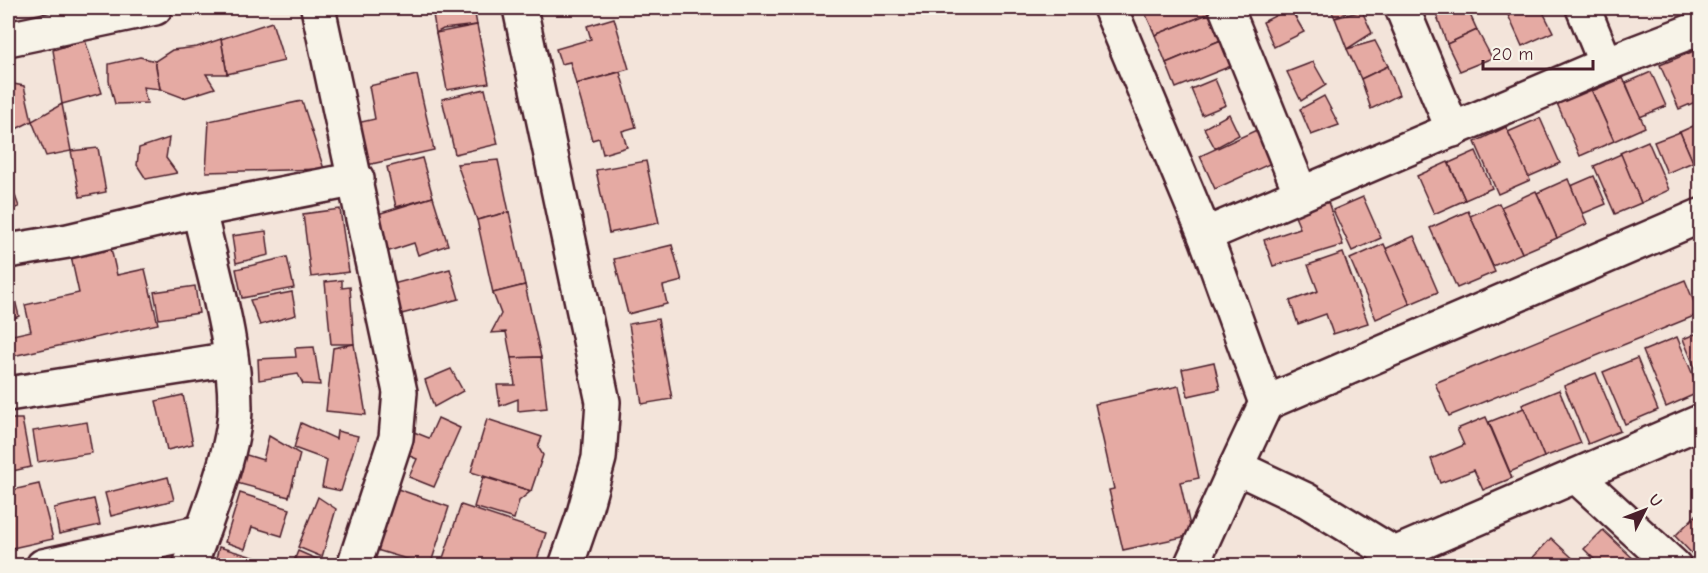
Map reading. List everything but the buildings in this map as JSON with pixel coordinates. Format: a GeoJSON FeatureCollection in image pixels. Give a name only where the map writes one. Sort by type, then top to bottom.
{"type":"FeatureCollection","features":[{"type":"Feature","properties":{"kind":"street"},"geometry":{"type":"LineString","coordinates":[[8,39],[84,15],[155,8]]}},
{"type":"Feature","properties":{"kind":"street"},"geometry":{"type":"LineString","coordinates":[[318,8],[357,179],[400,392],[396,438],[354,566]]}},
{"type":"Feature","properties":{"kind":"street"},"geometry":{"type":"LineString","coordinates":[[520,8],[603,402],[599,458],[583,517],[566,566]]}},
{"type":"Feature","properties":{"kind":"street"},"geometry":{"type":"LineString","coordinates":[[1110,8],[1205,235],[1266,403]]}},
{"type":"Feature","properties":{"kind":"street"},"geometry":{"type":"LineString","coordinates":[[1226,8],[1301,194]]}},
{"type":"Feature","properties":{"kind":"street"},"geometry":{"type":"LineString","coordinates":[[1402,8],[1453,130]]}},
{"type":"Feature","properties":{"kind":"street"},"geometry":{"type":"LineString","coordinates":[[1583,8],[1606,64]]}},
{"type":"Feature","properties":{"kind":"street"},"geometry":{"type":"LineString","coordinates":[[1205,235],[1606,64],[1701,28]]}},
{"type":"Feature","properties":{"kind":"street"},"geometry":{"type":"LineString","coordinates":[[8,251],[68,242],[199,210],[357,179]]}},
{"type":"Feature","properties":{"kind":"street"},"geometry":{"type":"LineString","coordinates":[[190,566],[232,438],[235,409],[231,359],[199,210]]}},
{"type":"Feature","properties":{"kind":"street"},"geometry":{"type":"LineString","coordinates":[[1191,566],[1266,403],[1701,216]]}},
{"type":"Feature","properties":{"kind":"street"},"geometry":{"type":"LineString","coordinates":[[8,394],[231,359]]}},
{"type":"Feature","properties":{"kind":"street"},"geometry":{"type":"LineString","coordinates":[[1236,467],[1306,500],[1403,561],[1576,476],[1701,422]]}},
{"type":"Feature","properties":{"kind":"street"},"geometry":{"type":"LineString","coordinates":[[1576,476],[1674,566]]}},
{"type":"Feature","properties":{"kind":"street"},"geometry":{"type":"LineString","coordinates":[[43,566],[202,532]]}}]}
